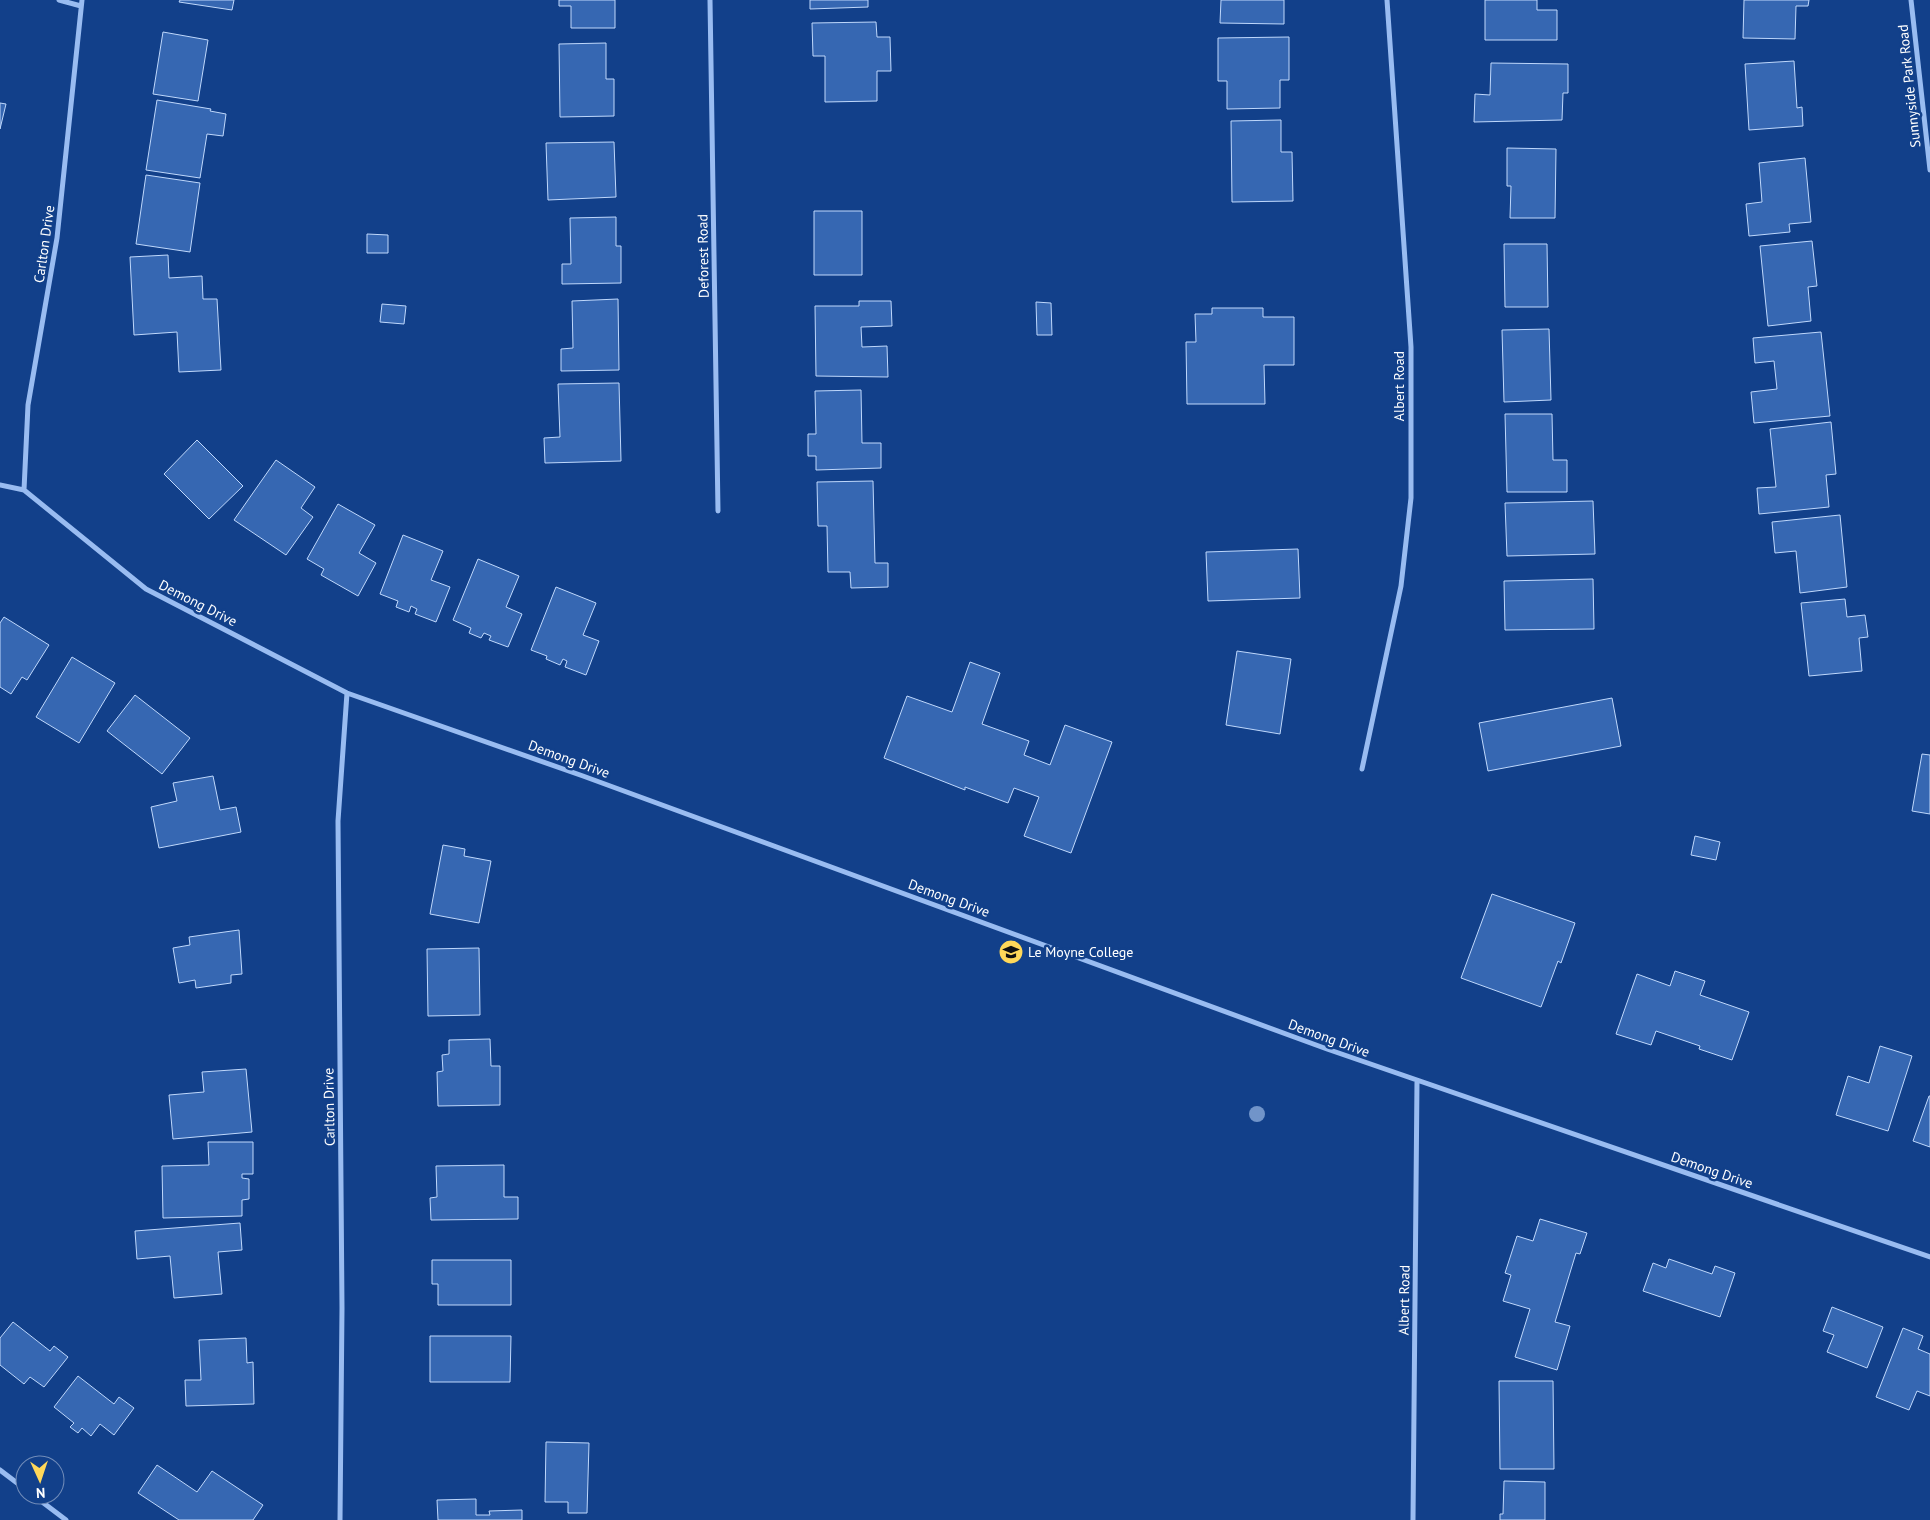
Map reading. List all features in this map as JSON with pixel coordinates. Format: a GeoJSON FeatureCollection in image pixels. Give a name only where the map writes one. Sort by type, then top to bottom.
{"type":"FeatureCollection","features":[{"type":"Feature","properties":{"kind":"street"},"geometry":{"type":"LineString","coordinates":[[60,0],[82,3]]}},
{"type":"Feature","properties":{"kind":"street","name":"Deforest Road"},"geometry":{"type":"LineString","coordinates":[[710,0],[718,511]]}},
{"type":"Feature","properties":{"kind":"street","name":"Albert Road"},"geometry":{"type":"LineString","coordinates":[[1362,769],[1401,586],[1411,498],[1411,348],[1387,0]]}},
{"type":"Feature","properties":{"kind":"street","name":"Sunnyside Park Road"},"geometry":{"type":"LineString","coordinates":[[1911,0],[1930,170]]}},
{"type":"Feature","properties":{"kind":"street","name":"Carlton Drive"},"geometry":{"type":"LineString","coordinates":[[24,490],[28,405],[57,238],[82,3]]}},
{"type":"Feature","properties":{"kind":"street","name":"Demong Drive"},"geometry":{"type":"LineString","coordinates":[[0,485],[24,490],[146,589],[347,693],[592,779],[1417,1081],[1930,1257]]}},
{"type":"Feature","properties":{"kind":"street","name":"Carlton Drive"},"geometry":{"type":"LineString","coordinates":[[340,1520],[342,1298],[338,821],[347,693]]}},
{"type":"Feature","properties":{"kind":"street","name":"Albert Road"},"geometry":{"type":"LineString","coordinates":[[1413,1520],[1417,1081]]}},
{"type":"Feature","properties":{"kind":"street"},"geometry":{"type":"LineString","coordinates":[[0,1470],[15,1481]]}},
{"type":"Feature","properties":{"kind":"street"},"geometry":{"type":"LineString","coordinates":[[46,1505],[66,1520]]}},
{"type":"Feature","properties":{"kind":"building"},"geometry":{"type":"Polygon","coordinates":[[[180,0],[234,0],[232,10],[179,2],[180,0]]]}},
{"type":"Feature","properties":{"kind":"building"},"geometry":{"type":"Polygon","coordinates":[[[559,0],[615,0],[615,28],[571,28],[571,6],[559,6],[559,0]]]}},
{"type":"Feature","properties":{"kind":"building"},"geometry":{"type":"Polygon","coordinates":[[[810,0],[868,0],[868,7],[810,9],[810,0]]]}},
{"type":"Feature","properties":{"kind":"building"},"geometry":{"type":"Polygon","coordinates":[[[1221,0],[1284,0],[1284,24],[1220,23],[1221,0]]]}},
{"type":"Feature","properties":{"kind":"building"},"geometry":{"type":"Polygon","coordinates":[[[1485,0],[1537,0],[1537,10],[1557,10],[1557,40],[1485,40],[1485,0]]]}},
{"type":"Feature","properties":{"kind":"building"},"geometry":{"type":"Polygon","coordinates":[[[1744,0],[1809,0],[1808,6],[1796,6],[1795,39],[1743,38],[1744,0]]]}},
{"type":"Feature","properties":{"kind":"building"},"geometry":{"type":"Polygon","coordinates":[[[876,22],[877,37],[890,37],[891,71],[877,71],[877,101],[825,102],[825,56],[813,56],[812,23],[876,22]]]}},
{"type":"Feature","properties":{"kind":"building"},"geometry":{"type":"Polygon","coordinates":[[[163,32],[208,40],[198,101],[153,94],[163,32]]]}},
{"type":"Feature","properties":{"kind":"building"},"geometry":{"type":"Polygon","coordinates":[[[1289,37],[1289,80],[1280,80],[1280,108],[1227,109],[1227,81],[1218,81],[1218,38],[1289,37]]]}},
{"type":"Feature","properties":{"kind":"building"},"geometry":{"type":"Polygon","coordinates":[[[606,43],[606,79],[614,79],[614,116],[560,117],[559,44],[606,43]]]}},
{"type":"Feature","properties":{"kind":"building"},"geometry":{"type":"Polygon","coordinates":[[[1794,61],[1797,108],[1802,107],[1803,126],[1749,130],[1745,64],[1794,61]]]}},
{"type":"Feature","properties":{"kind":"building"},"geometry":{"type":"Polygon","coordinates":[[[1491,63],[1568,64],[1568,93],[1563,93],[1562,120],[1474,122],[1475,94],[1490,95],[1491,63]]]}},
{"type":"Feature","properties":{"kind":"building"},"geometry":{"type":"Polygon","coordinates":[[[157,100],[211,109],[210,111],[226,114],[223,136],[207,134],[200,178],[146,170],[157,100]]]}},
{"type":"Feature","properties":{"kind":"building"},"geometry":{"type":"Polygon","coordinates":[[[0,103],[6,104],[0,129],[0,103]]]}},
{"type":"Feature","properties":{"kind":"building"},"geometry":{"type":"Polygon","coordinates":[[[1281,120],[1281,152],[1292,152],[1293,201],[1232,202],[1231,121],[1281,120]]]}},
{"type":"Feature","properties":{"kind":"building"},"geometry":{"type":"Polygon","coordinates":[[[614,142],[616,197],[548,200],[546,143],[614,142]]]}},
{"type":"Feature","properties":{"kind":"building"},"geometry":{"type":"Polygon","coordinates":[[[1507,148],[1556,149],[1555,218],[1510,218],[1511,186],[1507,186],[1507,148]]]}},
{"type":"Feature","properties":{"kind":"building"},"geometry":{"type":"Polygon","coordinates":[[[1805,158],[1811,222],[1789,224],[1790,232],[1749,236],[1746,204],[1762,202],[1759,163],[1805,158]]]}},
{"type":"Feature","properties":{"kind":"building"},"geometry":{"type":"Polygon","coordinates":[[[146,175],[200,183],[190,252],[136,244],[146,175]]]}},
{"type":"Feature","properties":{"kind":"building"},"geometry":{"type":"Polygon","coordinates":[[[814,211],[862,211],[862,275],[814,275],[814,211]]]}},
{"type":"Feature","properties":{"kind":"building"},"geometry":{"type":"Polygon","coordinates":[[[616,217],[616,246],[621,246],[621,283],[562,284],[562,264],[571,264],[570,218],[616,217]]]}},
{"type":"Feature","properties":{"kind":"building"},"geometry":{"type":"Polygon","coordinates":[[[367,234],[388,235],[388,253],[367,253],[367,234]]]}},
{"type":"Feature","properties":{"kind":"building"},"geometry":{"type":"Polygon","coordinates":[[[1812,241],[1817,286],[1808,287],[1811,321],[1768,326],[1760,246],[1812,241]]]}},
{"type":"Feature","properties":{"kind":"building"},"geometry":{"type":"Polygon","coordinates":[[[1504,244],[1547,244],[1548,307],[1505,307],[1504,244]]]}},
{"type":"Feature","properties":{"kind":"building"},"geometry":{"type":"Polygon","coordinates":[[[168,255],[169,278],[202,276],[203,299],[217,299],[221,370],[179,372],[177,332],[134,335],[130,257],[168,255]]]}},
{"type":"Feature","properties":{"kind":"building"},"geometry":{"type":"Polygon","coordinates":[[[618,299],[619,370],[561,371],[561,349],[573,348],[572,301],[618,299]]]}},
{"type":"Feature","properties":{"kind":"building"},"geometry":{"type":"Polygon","coordinates":[[[859,301],[891,301],[892,326],[861,327],[862,347],[887,346],[888,377],[816,376],[815,306],[859,306],[859,301]]]}},
{"type":"Feature","properties":{"kind":"building"},"geometry":{"type":"Polygon","coordinates":[[[1036,302],[1051,303],[1052,335],[1037,335],[1036,302]]]}},
{"type":"Feature","properties":{"kind":"building"},"geometry":{"type":"Polygon","coordinates":[[[382,304],[406,306],[404,324],[380,322],[382,304]]]}},
{"type":"Feature","properties":{"kind":"building"},"geometry":{"type":"Polygon","coordinates":[[[1212,308],[1263,308],[1263,317],[1294,317],[1294,365],[1264,365],[1265,404],[1187,404],[1186,342],[1196,342],[1195,314],[1212,314],[1212,308]]]}},
{"type":"Feature","properties":{"kind":"building"},"geometry":{"type":"Polygon","coordinates":[[[1549,329],[1551,400],[1504,402],[1502,330],[1549,329]]]}},
{"type":"Feature","properties":{"kind":"building"},"geometry":{"type":"Polygon","coordinates":[[[1821,332],[1830,416],[1754,423],[1751,392],[1777,389],[1774,361],[1755,363],[1753,338],[1821,332]]]}},
{"type":"Feature","properties":{"kind":"building"},"geometry":{"type":"Polygon","coordinates":[[[619,383],[621,461],[545,463],[544,438],[560,437],[558,384],[619,383]]]}},
{"type":"Feature","properties":{"kind":"building"},"geometry":{"type":"Polygon","coordinates":[[[861,390],[862,443],[881,443],[881,468],[816,470],[816,456],[808,456],[808,434],[816,434],[815,391],[861,390]]]}},
{"type":"Feature","properties":{"kind":"building"},"geometry":{"type":"Polygon","coordinates":[[[1505,414],[1552,414],[1553,460],[1567,460],[1567,492],[1507,492],[1505,414]]]}},
{"type":"Feature","properties":{"kind":"building"},"geometry":{"type":"Polygon","coordinates":[[[1831,422],[1836,474],[1826,475],[1829,507],[1759,514],[1757,488],[1776,487],[1770,429],[1831,422]]]}},
{"type":"Feature","properties":{"kind":"building"},"geometry":{"type":"Polygon","coordinates":[[[197,440],[243,486],[209,519],[164,474],[197,440]]]}},
{"type":"Feature","properties":{"kind":"building"},"geometry":{"type":"Polygon","coordinates":[[[276,460],[315,487],[301,508],[313,517],[286,555],[234,520],[276,460]]]}},
{"type":"Feature","properties":{"kind":"building"},"geometry":{"type":"Polygon","coordinates":[[[873,481],[875,563],[888,563],[888,587],[851,588],[850,572],[828,572],[827,526],[818,526],[817,482],[873,481]]]}},
{"type":"Feature","properties":{"kind":"building"},"geometry":{"type":"Polygon","coordinates":[[[1593,501],[1595,554],[1507,556],[1505,503],[1593,501]]]}},
{"type":"Feature","properties":{"kind":"building"},"geometry":{"type":"Polygon","coordinates":[[[338,504],[375,525],[359,553],[376,563],[358,596],[321,575],[324,569],[307,559],[338,504]]]}},
{"type":"Feature","properties":{"kind":"building"},"geometry":{"type":"Polygon","coordinates":[[[1840,515],[1847,587],[1800,593],[1796,551],[1775,553],[1772,522],[1840,515]]]}},
{"type":"Feature","properties":{"kind":"building"},"geometry":{"type":"Polygon","coordinates":[[[403,535],[443,551],[431,580],[450,587],[436,622],[415,614],[417,609],[411,606],[409,612],[396,607],[398,601],[380,594],[403,535]]]}},
{"type":"Feature","properties":{"kind":"building"},"geometry":{"type":"Polygon","coordinates":[[[1298,549],[1300,598],[1208,601],[1206,552],[1298,549]]]}},
{"type":"Feature","properties":{"kind":"building"},"geometry":{"type":"Polygon","coordinates":[[[478,559],[519,576],[506,607],[522,614],[508,647],[489,640],[491,636],[484,633],[481,638],[469,633],[471,628],[453,620],[478,559]]]}},
{"type":"Feature","properties":{"kind":"building"},"geometry":{"type":"Polygon","coordinates":[[[1593,579],[1594,629],[1505,630],[1504,581],[1593,579]]]}},
{"type":"Feature","properties":{"kind":"building"},"geometry":{"type":"Polygon","coordinates":[[[556,587],[596,603],[583,635],[599,641],[586,675],[565,667],[567,661],[563,659],[560,665],[546,659],[547,656],[531,650],[556,587]]]}},
{"type":"Feature","properties":{"kind":"building"},"geometry":{"type":"Polygon","coordinates":[[[1845,599],[1847,617],[1865,615],[1868,637],[1859,638],[1862,671],[1809,676],[1801,603],[1845,599]]]}},
{"type":"Feature","properties":{"kind":"building"},"geometry":{"type":"Polygon","coordinates":[[[4,617],[49,645],[27,680],[22,677],[11,694],[0,687],[0,623],[4,617]]]}},
{"type":"Feature","properties":{"kind":"building"},"geometry":{"type":"Polygon","coordinates":[[[1237,651],[1291,659],[1280,734],[1226,725],[1237,651]]]}},
{"type":"Feature","properties":{"kind":"building"},"geometry":{"type":"Polygon","coordinates":[[[72,657],[115,683],[79,743],[36,717],[72,657]]]}},
{"type":"Feature","properties":{"kind":"building"},"geometry":{"type":"Polygon","coordinates":[[[970,662],[1000,673],[982,724],[1029,741],[1024,755],[1050,765],[1065,725],[1112,742],[1071,853],[1024,836],[1039,797],[1014,788],[1008,803],[965,787],[965,790],[884,758],[907,696],[952,712],[970,662]]]}},
{"type":"Feature","properties":{"kind":"building"},"geometry":{"type":"Polygon","coordinates":[[[135,695],[190,738],[162,774],[107,731],[135,695]]]}},
{"type":"Feature","properties":{"kind":"building"},"geometry":{"type":"Polygon","coordinates":[[[1612,698],[1621,746],[1488,771],[1479,723],[1612,698]]]}},
{"type":"Feature","properties":{"kind":"building"},"geometry":{"type":"Polygon","coordinates":[[[1922,754],[1930,755],[1930,814],[1912,811],[1922,754]]]}},
{"type":"Feature","properties":{"kind":"building"},"geometry":{"type":"Polygon","coordinates":[[[213,776],[220,810],[236,807],[241,832],[159,848],[151,807],[177,801],[173,783],[213,776]]]}},
{"type":"Feature","properties":{"kind":"building"},"geometry":{"type":"Polygon","coordinates":[[[1695,836],[1720,842],[1716,860],[1691,855],[1695,836]]]}},
{"type":"Feature","properties":{"kind":"building"},"geometry":{"type":"Polygon","coordinates":[[[443,845],[465,849],[464,856],[491,861],[479,923],[430,914],[443,845]]]}},
{"type":"Feature","properties":{"kind":"building"},"geometry":{"type":"Polygon","coordinates":[[[1492,894],[1575,923],[1561,963],[1558,961],[1541,1007],[1461,978],[1492,894]]]}},
{"type":"Feature","properties":{"kind":"building"},"geometry":{"type":"Polygon","coordinates":[[[239,930],[242,974],[231,975],[231,983],[196,988],[195,980],[179,983],[173,948],[190,945],[189,937],[239,930]]]}},
{"type":"Feature","properties":{"kind":"building"},"geometry":{"type":"Polygon","coordinates":[[[479,948],[480,1015],[428,1016],[427,949],[479,948]]]}},
{"type":"Feature","properties":{"kind":"building"},"geometry":{"type":"Polygon","coordinates":[[[1675,971],[1705,981],[1700,995],[1749,1012],[1732,1060],[1699,1049],[1700,1046],[1656,1031],[1651,1045],[1616,1034],[1637,974],[1670,986],[1675,971]]]}},
{"type":"Feature","properties":{"kind":"building"},"geometry":{"type":"Polygon","coordinates":[[[490,1039],[491,1066],[500,1066],[500,1105],[438,1106],[437,1072],[443,1071],[442,1055],[449,1054],[449,1040],[490,1039]]]}},
{"type":"Feature","properties":{"kind":"building"},"geometry":{"type":"Polygon","coordinates":[[[1880,1046],[1912,1056],[1888,1131],[1836,1115],[1848,1076],[1869,1083],[1880,1046]]]}},
{"type":"Feature","properties":{"kind":"building"},"geometry":{"type":"Polygon","coordinates":[[[246,1069],[252,1132],[173,1139],[169,1095],[204,1092],[202,1072],[246,1069]]]}},
{"type":"Feature","properties":{"kind":"building"},"geometry":{"type":"Polygon","coordinates":[[[1930,1096],[1930,1147],[1913,1141],[1930,1096]]]}},
{"type":"Feature","properties":{"kind":"building"},"geometry":{"type":"Polygon","coordinates":[[[208,1142],[253,1142],[253,1174],[242,1174],[242,1178],[249,1179],[249,1199],[242,1200],[242,1216],[163,1218],[162,1166],[209,1165],[208,1142]]]}},
{"type":"Feature","properties":{"kind":"building"},"geometry":{"type":"Polygon","coordinates":[[[504,1165],[504,1197],[518,1197],[518,1219],[431,1220],[430,1198],[437,1197],[436,1166],[504,1165]]]}},
{"type":"Feature","properties":{"kind":"building"},"geometry":{"type":"Polygon","coordinates":[[[1540,1219],[1587,1233],[1580,1254],[1576,1253],[1555,1322],[1570,1326],[1557,1370],[1515,1357],[1530,1309],[1503,1301],[1511,1275],[1505,1273],[1517,1236],[1533,1241],[1540,1219]]]}},
{"type":"Feature","properties":{"kind":"building"},"geometry":{"type":"Polygon","coordinates":[[[240,1223],[242,1250],[218,1252],[222,1294],[174,1298],[170,1256],[137,1259],[135,1231],[240,1223]]]}},
{"type":"Feature","properties":{"kind":"building"},"geometry":{"type":"Polygon","coordinates":[[[1669,1259],[1712,1274],[1715,1266],[1735,1273],[1720,1317],[1643,1291],[1653,1263],[1666,1268],[1669,1259]]]}},
{"type":"Feature","properties":{"kind":"building"},"geometry":{"type":"Polygon","coordinates":[[[432,1260],[511,1260],[511,1305],[438,1305],[438,1284],[432,1284],[432,1260]]]}},
{"type":"Feature","properties":{"kind":"building"},"geometry":{"type":"Polygon","coordinates":[[[1832,1307],[1883,1327],[1867,1368],[1827,1352],[1834,1335],[1823,1331],[1832,1307]]]}},
{"type":"Feature","properties":{"kind":"building"},"geometry":{"type":"Polygon","coordinates":[[[13,1322],[50,1351],[54,1346],[68,1357],[44,1387],[30,1377],[24,1384],[0,1365],[0,1338],[13,1322]]]}},
{"type":"Feature","properties":{"kind":"building"},"geometry":{"type":"Polygon","coordinates":[[[1903,1328],[1923,1336],[1918,1349],[1930,1354],[1930,1396],[1917,1391],[1909,1410],[1876,1397],[1903,1328]]]}},
{"type":"Feature","properties":{"kind":"building"},"geometry":{"type":"Polygon","coordinates":[[[430,1336],[511,1336],[510,1382],[430,1382],[430,1336]]]}},
{"type":"Feature","properties":{"kind":"building"},"geometry":{"type":"Polygon","coordinates":[[[246,1338],[247,1363],[253,1362],[254,1404],[186,1406],[185,1380],[201,1380],[199,1340],[246,1338]]]}},
{"type":"Feature","properties":{"kind":"building"},"geometry":{"type":"Polygon","coordinates":[[[78,1376],[114,1404],[119,1397],[134,1408],[114,1435],[100,1424],[91,1436],[82,1428],[78,1433],[70,1427],[74,1423],[54,1407],[78,1376]]]}},
{"type":"Feature","properties":{"kind":"building"},"geometry":{"type":"Polygon","coordinates":[[[1499,1381],[1553,1381],[1554,1469],[1500,1469],[1499,1381]]]}},
{"type":"Feature","properties":{"kind":"building"},"geometry":{"type":"Polygon","coordinates":[[[546,1442],[589,1443],[587,1513],[568,1513],[568,1502],[545,1502],[546,1442]]]}},
{"type":"Feature","properties":{"kind":"building"},"geometry":{"type":"Polygon","coordinates":[[[157,1465],[197,1492],[212,1471],[263,1505],[253,1520],[179,1520],[138,1493],[157,1465]]]}},
{"type":"Feature","properties":{"kind":"building"},"geometry":{"type":"Polygon","coordinates":[[[1504,1481],[1545,1482],[1545,1520],[1500,1520],[1500,1514],[1503,1514],[1504,1481]]]}},
{"type":"Feature","properties":{"kind":"building"},"geometry":{"type":"Polygon","coordinates":[[[476,1499],[476,1515],[490,1515],[489,1511],[522,1510],[522,1520],[438,1520],[437,1500],[476,1499]]]}},
{"type":"Feature","properties":{"kind":"place","name":"Le Moyne College"},"geometry":{"type":"Point","coordinates":[1011,952]}}]}
